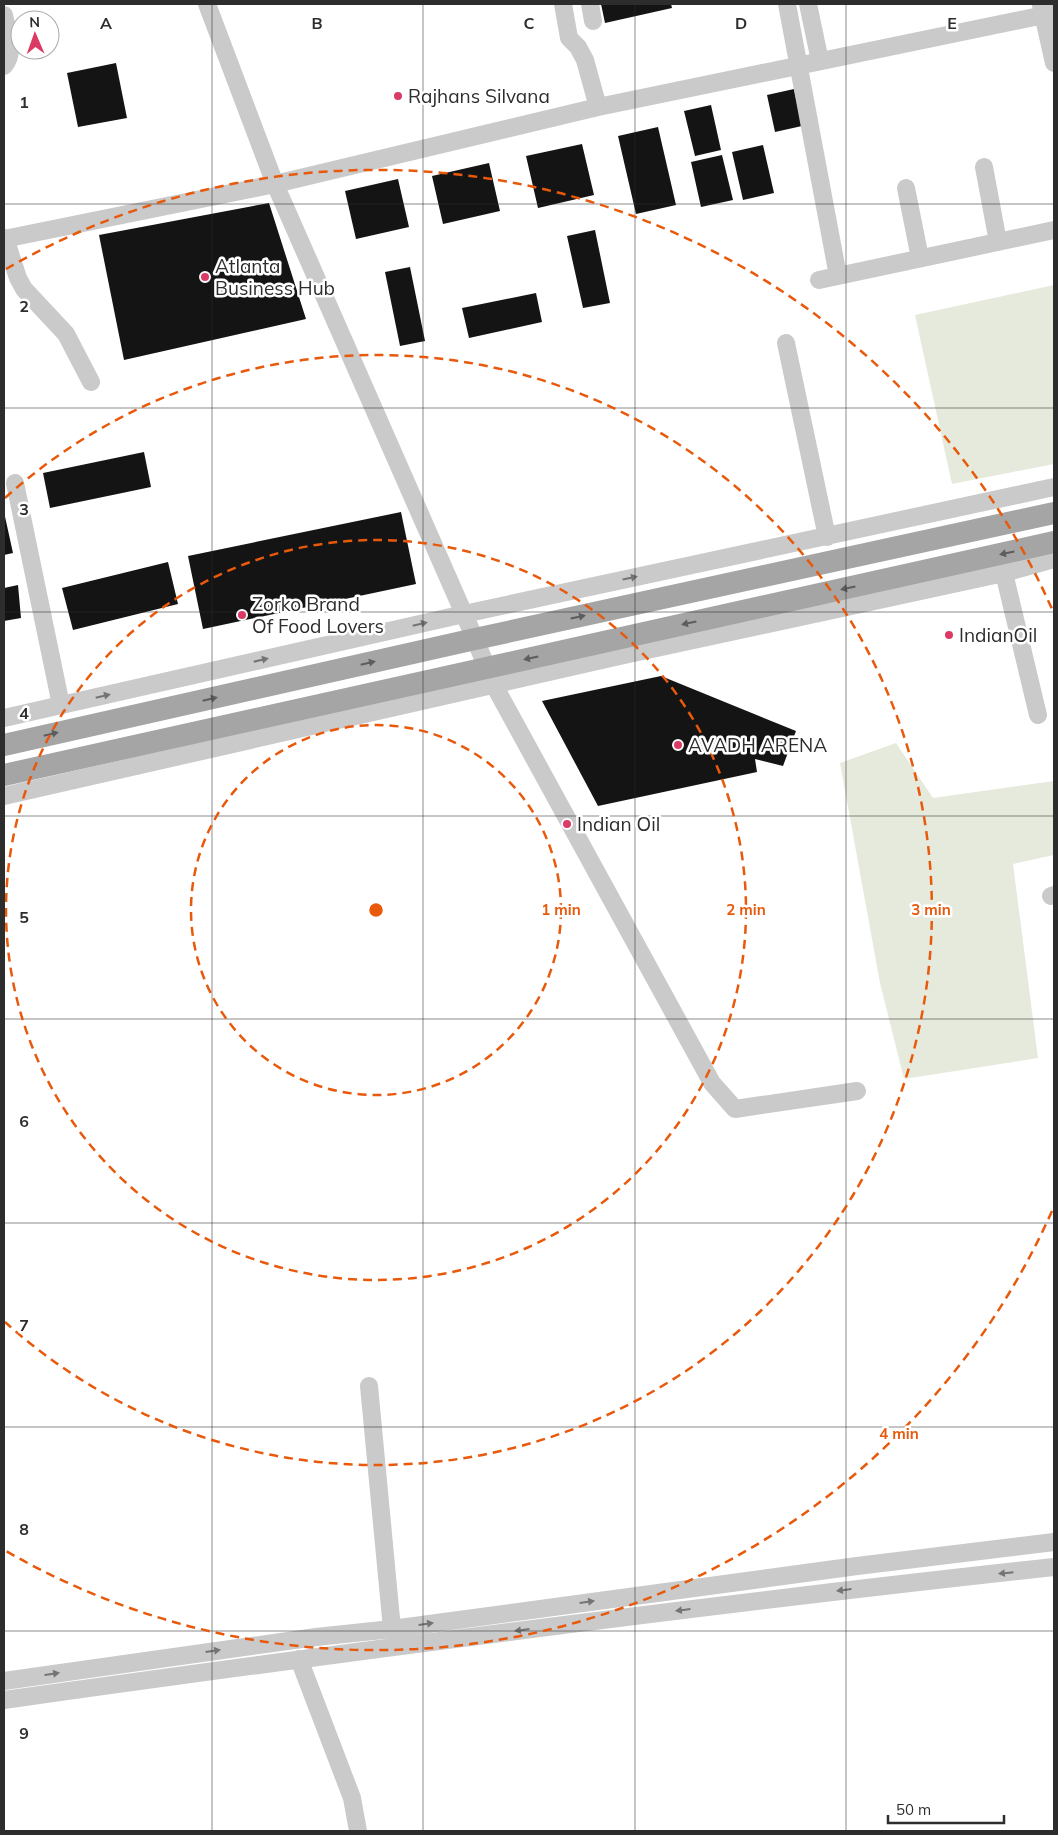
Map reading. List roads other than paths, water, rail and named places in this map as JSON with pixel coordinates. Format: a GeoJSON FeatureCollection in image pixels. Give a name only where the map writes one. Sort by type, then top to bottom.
{"type":"FeatureCollection","features":[{"type":"Feature","properties":{"kind":"main road"},"geometry":{"type":"LineString","coordinates":[[4,745],[475,639],[1054,514]]}},
{"type":"Feature","properties":{"kind":"main road"},"geometry":{"type":"LineString","coordinates":[[4,775],[491,676],[1054,542]]}},
{"type":"Feature","properties":{"kind":"street"},"geometry":{"type":"LineString","coordinates":[[207,4],[275,184],[491,676],[712,1082],[735,1109],[857,1091]]}},
{"type":"Feature","properties":{"kind":"street"},"geometry":{"type":"LineString","coordinates":[[563,4],[569,38],[578,47],[585,60],[598,107]]}},
{"type":"Feature","properties":{"kind":"street"},"geometry":{"type":"LineString","coordinates":[[590,4],[593,21]]}},
{"type":"Feature","properties":{"kind":"street"},"geometry":{"type":"LineString","coordinates":[[787,4],[838,276]]}},
{"type":"Feature","properties":{"kind":"street"},"geometry":{"type":"LineString","coordinates":[[808,4],[820,61]]}},
{"type":"Feature","properties":{"kind":"street"},"geometry":{"type":"LineString","coordinates":[[91,382],[66,334],[24,289],[4,239],[275,184],[598,107],[798,66],[1046,10],[1054,63]]}},
{"type":"Feature","properties":{"kind":"street"},"geometry":{"type":"LineString","coordinates":[[4,15],[10,42],[10,56],[4,66]]}},
{"type":"Feature","properties":{"kind":"street"},"geometry":{"type":"LineString","coordinates":[[984,167],[998,242]]}},
{"type":"Feature","properties":{"kind":"street"},"geometry":{"type":"LineString","coordinates":[[906,188],[920,258]]}},
{"type":"Feature","properties":{"kind":"street"},"geometry":{"type":"LineString","coordinates":[[819,280],[1054,230]]}},
{"type":"Feature","properties":{"kind":"street"},"geometry":{"type":"LineString","coordinates":[[786,343],[827,537]]}},
{"type":"Feature","properties":{"kind":"street"},"geometry":{"type":"LineString","coordinates":[[14,483],[62,705]]}},
{"type":"Feature","properties":{"kind":"street"},"geometry":{"type":"LineString","coordinates":[[4,718],[464,614],[1054,487]]}},
{"type":"Feature","properties":{"kind":"street"},"geometry":{"type":"LineString","coordinates":[[4,796],[491,676],[1004,573],[1054,560]]}},
{"type":"Feature","properties":{"kind":"street"},"geometry":{"type":"LineString","coordinates":[[1004,573],[1038,715]]}},
{"type":"Feature","properties":{"kind":"street"},"geometry":{"type":"LineString","coordinates":[[369,1386],[392,1629]]}},
{"type":"Feature","properties":{"kind":"street"},"geometry":{"type":"LineString","coordinates":[[4,1681],[316,1637],[392,1629],[857,1566],[1054,1542]]}},
{"type":"Feature","properties":{"kind":"street"},"geometry":{"type":"LineString","coordinates":[[4,1700],[299,1658],[852,1589],[1054,1567]]}},
{"type":"Feature","properties":{"kind":"street"},"geometry":{"type":"LineString","coordinates":[[299,1658],[352,1798],[358,1831]]}},
{"type":"Feature","properties":{"kind":"place","name":"Rajhans Silvana"},"geometry":{"type":"Point","coordinates":[398,96]}},
{"type":"Feature","properties":{"kind":"place","name":"Atlanta Business Hub"},"geometry":{"type":"Point","coordinates":[205,277]}},
{"type":"Feature","properties":{"kind":"place","name":"Zorko Brand Of Food Lovers"},"geometry":{"type":"Point","coordinates":[242,615]}},
{"type":"Feature","properties":{"kind":"place","name":"IndianOil"},"geometry":{"type":"Point","coordinates":[949,635]}},
{"type":"Feature","properties":{"kind":"place","name":"AVADH ARENA"},"geometry":{"type":"Point","coordinates":[678,745]}},
{"type":"Feature","properties":{"kind":"place","name":"Indian Oil"},"geometry":{"type":"Point","coordinates":[567,824]}}]}
